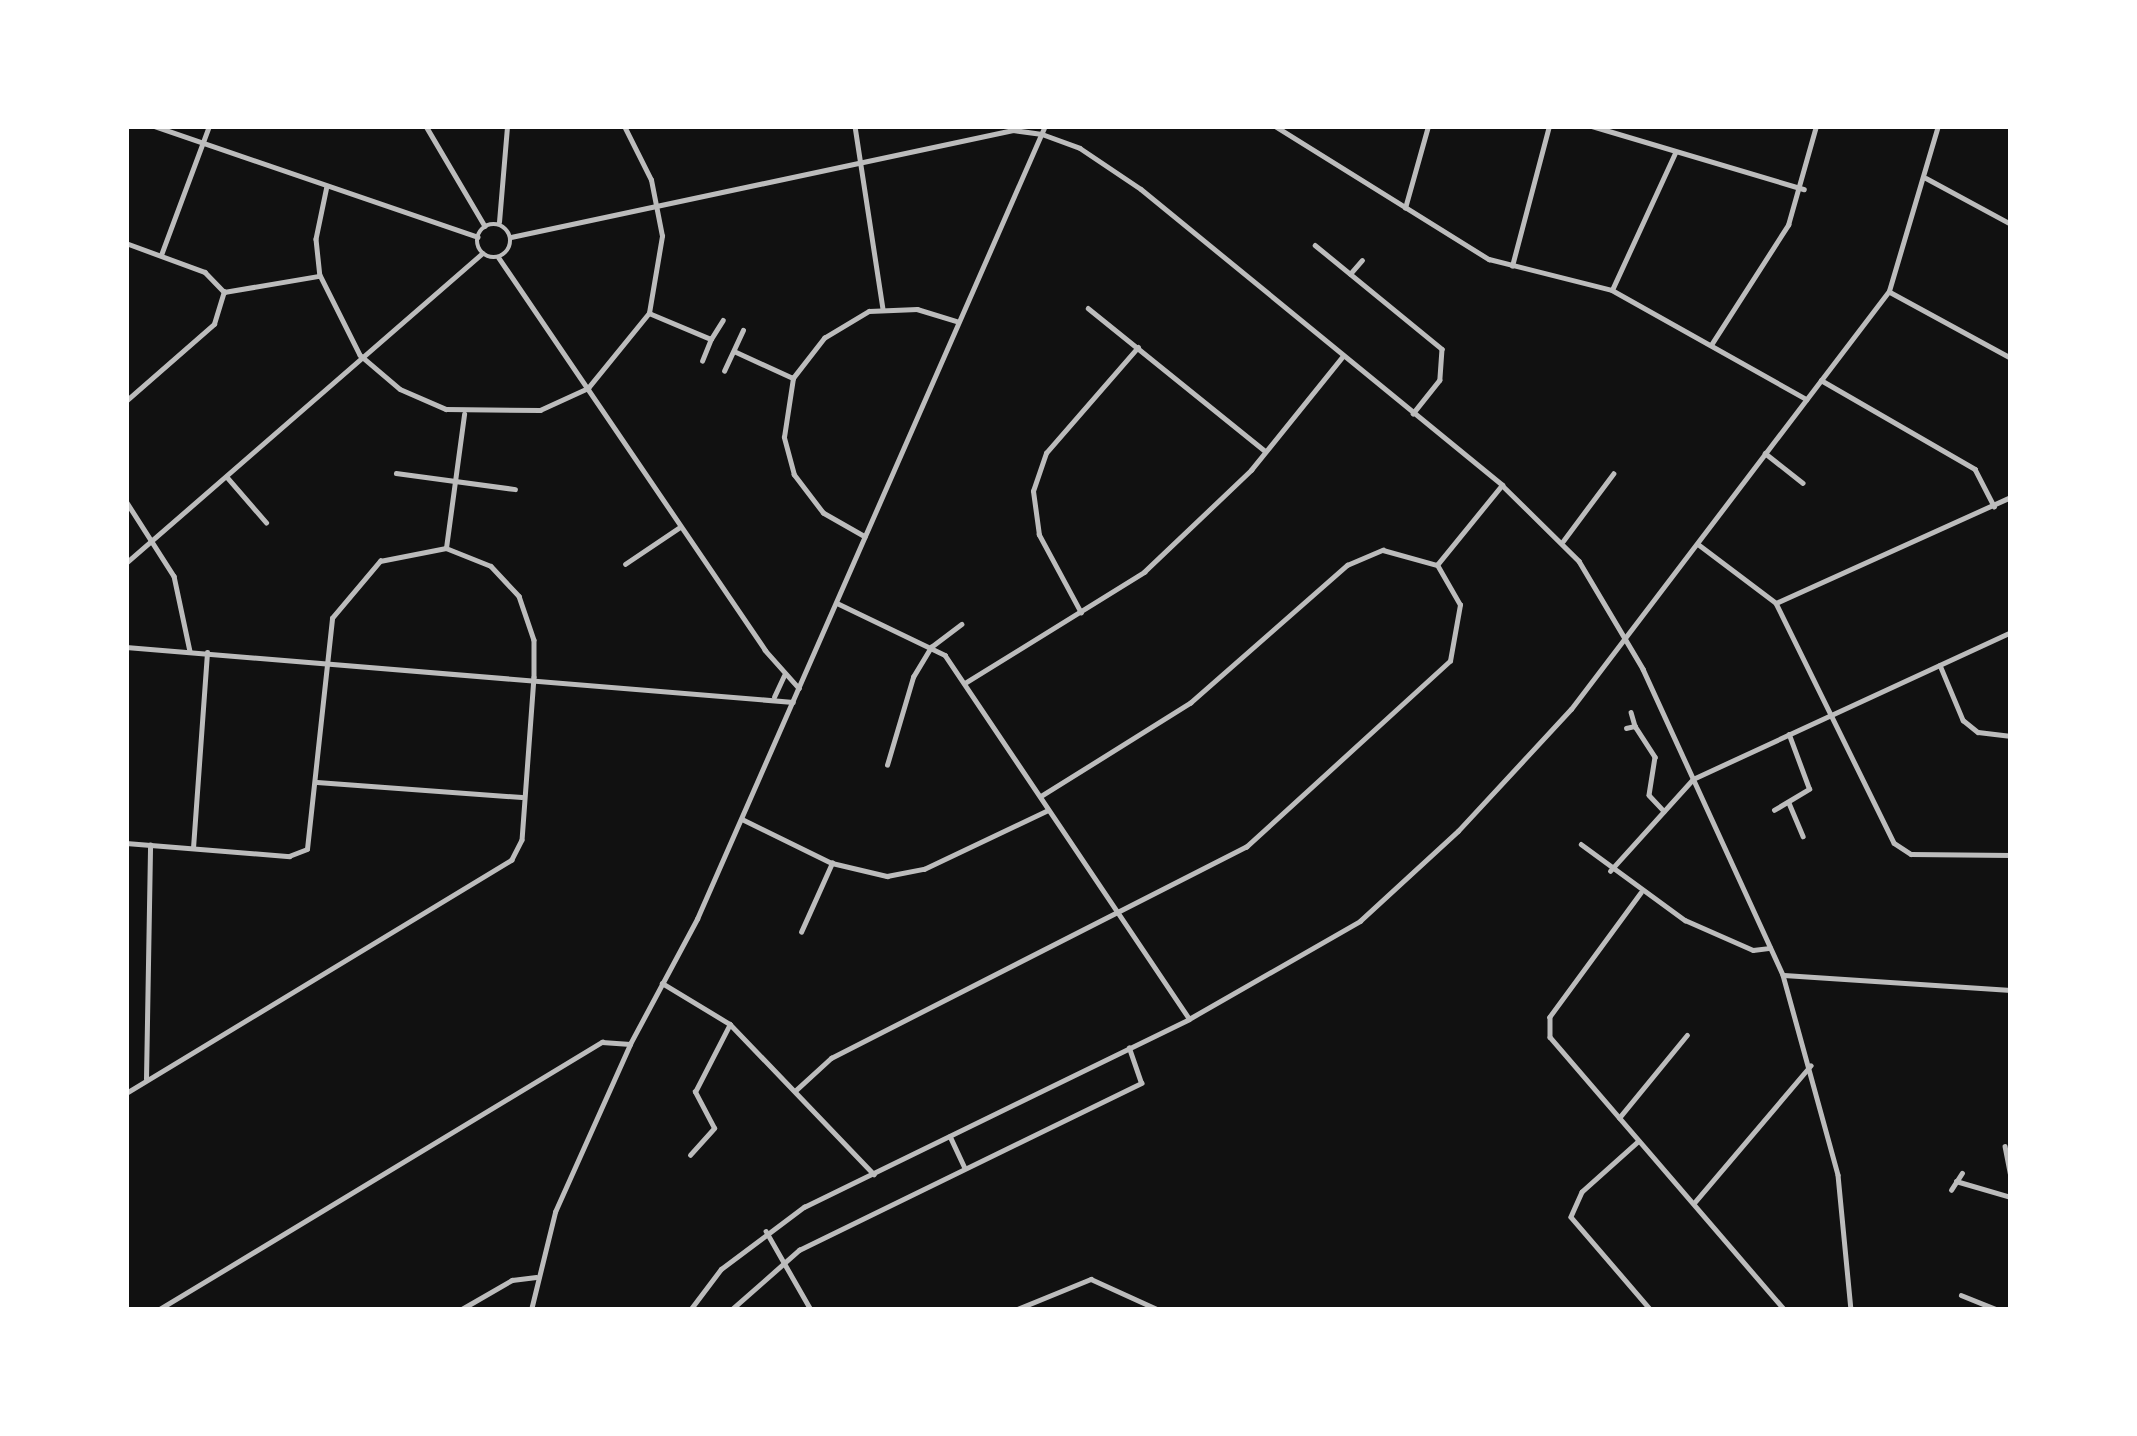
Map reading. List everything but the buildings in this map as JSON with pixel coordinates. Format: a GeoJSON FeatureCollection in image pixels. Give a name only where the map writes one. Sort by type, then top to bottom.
{"type":"FeatureCollection","features":[{"type":"Feature","properties":{"kind":"street"},"geometry":{"type":"LineString","coordinates":[[154,126],[478,237]]}},
{"type":"Feature","properties":{"kind":"street"},"geometry":{"type":"LineString","coordinates":[[161,255],[209,126]]}},
{"type":"Feature","properties":{"kind":"street"},"geometry":{"type":"LineString","coordinates":[[426,126],[485,226]]}},
{"type":"Feature","properties":{"kind":"street"},"geometry":{"type":"LineString","coordinates":[[507,126],[499,224],[511,237]]}},
{"type":"Feature","properties":{"kind":"street"},"geometry":{"type":"LineString","coordinates":[[327,186],[316,239],[320,275],[360,355],[400,389],[464,413],[540,410],[588,388],[649,313],[661,262],[658,206],[624,126]]}},
{"type":"Feature","properties":{"kind":"street"},"geometry":{"type":"LineString","coordinates":[[855,126],[883,308]]}},
{"type":"Feature","properties":{"kind":"street"},"geometry":{"type":"LineString","coordinates":[[531,1310],[555,1213],[630,1044],[742,819],[1045,126]]}},
{"type":"Feature","properties":{"kind":"street"},"geometry":{"type":"LineString","coordinates":[[1275,126],[1405,208],[1512,266],[1612,290],[1806,399]]}},
{"type":"Feature","properties":{"kind":"street"},"geometry":{"type":"LineString","coordinates":[[1405,208],[1428,126]]}},
{"type":"Feature","properties":{"kind":"street"},"geometry":{"type":"LineString","coordinates":[[1512,266],[1549,126]]}},
{"type":"Feature","properties":{"kind":"street"},"geometry":{"type":"LineString","coordinates":[[1592,126],[1804,189]]}},
{"type":"Feature","properties":{"kind":"street"},"geometry":{"type":"LineString","coordinates":[[1712,345],[1804,189],[1816,126]]}},
{"type":"Feature","properties":{"kind":"street"},"geometry":{"type":"LineString","coordinates":[[690,1310],[721,1269],[766,1232],[1189,1018],[1360,921],[1529,759],[1889,291],[1938,126]]}},
{"type":"Feature","properties":{"kind":"street"},"geometry":{"type":"LineString","coordinates":[[499,258],[511,237],[1013,130],[1042,134],[1106,163],[1502,485],[1563,541],[1625,635],[1783,975],[1838,1174],[1851,1310]]}},
{"type":"Feature","properties":{"kind":"street"},"geometry":{"type":"LineString","coordinates":[[1612,290],[1676,152]]}},
{"type":"Feature","properties":{"kind":"street"},"geometry":{"type":"LineString","coordinates":[[1926,178],[2011,224]]}},
{"type":"Feature","properties":{"kind":"street"},"geometry":{"type":"LineString","coordinates":[[482,253],[478,237],[485,226],[499,224]]}},
{"type":"Feature","properties":{"kind":"street"},"geometry":{"type":"LineString","coordinates":[[126,243],[205,272],[224,292]]}},
{"type":"Feature","properties":{"kind":"street"},"geometry":{"type":"LineString","coordinates":[[1315,245],[1442,349],[1444,372],[1413,414]]}},
{"type":"Feature","properties":{"kind":"street"},"geometry":{"type":"LineString","coordinates":[[482,253],[499,258],[680,527],[784,676],[799,688]]}},
{"type":"Feature","properties":{"kind":"street"},"geometry":{"type":"LineString","coordinates":[[126,562],[482,253]]}},
{"type":"Feature","properties":{"kind":"street"},"geometry":{"type":"LineString","coordinates":[[1350,274],[1362,260]]}},
{"type":"Feature","properties":{"kind":"street"},"geometry":{"type":"LineString","coordinates":[[224,292],[320,275]]}},
{"type":"Feature","properties":{"kind":"street"},"geometry":{"type":"LineString","coordinates":[[1889,291],[2011,358]]}},
{"type":"Feature","properties":{"kind":"street"},"geometry":{"type":"LineString","coordinates":[[126,400],[214,323],[224,292]]}},
{"type":"Feature","properties":{"kind":"street"},"geometry":{"type":"LineString","coordinates":[[865,538],[823,513],[794,475],[784,422],[793,378],[832,330],[883,308],[956,321]]}},
{"type":"Feature","properties":{"kind":"street"},"geometry":{"type":"LineString","coordinates":[[1088,308],[1264,452]]}},
{"type":"Feature","properties":{"kind":"street"},"geometry":{"type":"LineString","coordinates":[[649,313],[711,339]]}},
{"type":"Feature","properties":{"kind":"street"},"geometry":{"type":"LineString","coordinates":[[702,362],[723,320]]}},
{"type":"Feature","properties":{"kind":"street"},"geometry":{"type":"LineString","coordinates":[[724,371],[743,330]]}},
{"type":"Feature","properties":{"kind":"street"},"geometry":{"type":"LineString","coordinates":[[1081,613],[1039,535],[1033,491],[1046,453],[1138,347]]}},
{"type":"Feature","properties":{"kind":"street"},"geometry":{"type":"LineString","coordinates":[[734,351],[793,378]]}},
{"type":"Feature","properties":{"kind":"street"},"geometry":{"type":"LineString","coordinates":[[964,683],[1081,613],[1183,538],[1264,452],[1343,356]]}},
{"type":"Feature","properties":{"kind":"street"},"geometry":{"type":"LineString","coordinates":[[1821,380],[1975,469],[1994,506]]}},
{"type":"Feature","properties":{"kind":"street"},"geometry":{"type":"LineString","coordinates":[[446,548],[464,413]]}},
{"type":"Feature","properties":{"kind":"street"},"geometry":{"type":"LineString","coordinates":[[1765,453],[1803,483]]}},
{"type":"Feature","properties":{"kind":"street"},"geometry":{"type":"LineString","coordinates":[[396,473],[515,489]]}},
{"type":"Feature","properties":{"kind":"street"},"geometry":{"type":"LineString","coordinates":[[1563,541],[1613,474]]}},
{"type":"Feature","properties":{"kind":"street"},"geometry":{"type":"LineString","coordinates":[[225,475],[266,522]]}},
{"type":"Feature","properties":{"kind":"street"},"geometry":{"type":"LineString","coordinates":[[1437,565],[1502,485]]}},
{"type":"Feature","properties":{"kind":"street"},"geometry":{"type":"LineString","coordinates":[[1776,604],[2011,497]]}},
{"type":"Feature","properties":{"kind":"street"},"geometry":{"type":"LineString","coordinates":[[126,501],[179,590],[190,651]]}},
{"type":"Feature","properties":{"kind":"street"},"geometry":{"type":"LineString","coordinates":[[625,564],[680,527]]}},
{"type":"Feature","properties":{"kind":"street"},"geometry":{"type":"LineString","coordinates":[[1697,543],[1776,604],[1894,843],[1911,854],[2011,855]]}},
{"type":"Feature","properties":{"kind":"street"},"geometry":{"type":"LineString","coordinates":[[126,843],[301,854],[312,837],[332,617],[365,572],[394,555],[446,548],[491,566],[519,596],[534,640],[534,677],[517,852],[126,1094]]}},
{"type":"Feature","properties":{"kind":"street"},"geometry":{"type":"LineString","coordinates":[[795,1090],[831,1058],[1246,847],[1450,662],[1460,605],[1437,565],[1383,550],[1347,565],[1190,703],[1040,796]]}},
{"type":"Feature","properties":{"kind":"street"},"geometry":{"type":"LineString","coordinates":[[837,603],[931,646],[964,683],[1189,1018]]}},
{"type":"Feature","properties":{"kind":"street"},"geometry":{"type":"LineString","coordinates":[[887,765],[931,646],[961,624]]}},
{"type":"Feature","properties":{"kind":"street"},"geometry":{"type":"LineString","coordinates":[[1610,871],[1693,779],[2011,632]]}},
{"type":"Feature","properties":{"kind":"street"},"geometry":{"type":"LineString","coordinates":[[126,647],[534,677],[793,702]]}},
{"type":"Feature","properties":{"kind":"street"},"geometry":{"type":"LineString","coordinates":[[193,848],[207,652]]}},
{"type":"Feature","properties":{"kind":"street"},"geometry":{"type":"LineString","coordinates":[[1940,664],[1964,720],[1978,732],[2011,736]]}},
{"type":"Feature","properties":{"kind":"street"},"geometry":{"type":"LineString","coordinates":[[774,697],[784,676]]}},
{"type":"Feature","properties":{"kind":"street"},"geometry":{"type":"LineString","coordinates":[[1631,712],[1655,757],[1648,795],[1664,812]]}},
{"type":"Feature","properties":{"kind":"street"},"geometry":{"type":"LineString","coordinates":[[1626,728],[1635,726]]}},
{"type":"Feature","properties":{"kind":"street"},"geometry":{"type":"LineString","coordinates":[[1774,810],[1805,795],[1810,780],[1789,735]]}},
{"type":"Feature","properties":{"kind":"street"},"geometry":{"type":"LineString","coordinates":[[317,782],[522,797]]}},
{"type":"Feature","properties":{"kind":"street"},"geometry":{"type":"LineString","coordinates":[[1789,803],[1803,836]]}},
{"type":"Feature","properties":{"kind":"street"},"geometry":{"type":"LineString","coordinates":[[742,819],[832,863],[886,876],[924,869],[1048,810]]}},
{"type":"Feature","properties":{"kind":"street"},"geometry":{"type":"LineString","coordinates":[[1581,844],[1641,893],[1731,941],[1770,948]]}},
{"type":"Feature","properties":{"kind":"street"},"geometry":{"type":"LineString","coordinates":[[146,1082],[150,845]]}},
{"type":"Feature","properties":{"kind":"street"},"geometry":{"type":"LineString","coordinates":[[801,932],[832,863]]}},
{"type":"Feature","properties":{"kind":"street"},"geometry":{"type":"LineString","coordinates":[[1641,893],[1548,1026],[1619,1118],[1785,1310]]}},
{"type":"Feature","properties":{"kind":"street"},"geometry":{"type":"LineString","coordinates":[[1783,975],[2011,990]]}},
{"type":"Feature","properties":{"kind":"street"},"geometry":{"type":"LineString","coordinates":[[662,983],[730,1024],[874,1174]]}},
{"type":"Feature","properties":{"kind":"street"},"geometry":{"type":"LineString","coordinates":[[690,1155],[714,1128],[695,1092],[730,1024]]}},
{"type":"Feature","properties":{"kind":"street"},"geometry":{"type":"LineString","coordinates":[[1619,1118],[1687,1035]]}},
{"type":"Feature","properties":{"kind":"street"},"geometry":{"type":"LineString","coordinates":[[158,1310],[602,1042],[616,1036],[630,1044]]}},
{"type":"Feature","properties":{"kind":"street"},"geometry":{"type":"LineString","coordinates":[[731,1310],[782,1262],[1141,1083],[1130,1048]]}},
{"type":"Feature","properties":{"kind":"street"},"geometry":{"type":"LineString","coordinates":[[1694,1204],[1810,1066]]}},
{"type":"Feature","properties":{"kind":"street"},"geometry":{"type":"LineString","coordinates":[[950,1136],[964,1168]]}},
{"type":"Feature","properties":{"kind":"street"},"geometry":{"type":"LineString","coordinates":[[1639,1141],[1582,1192],[1571,1217],[1651,1310]]}},
{"type":"Feature","properties":{"kind":"street"},"geometry":{"type":"LineString","coordinates":[[2005,1145],[2011,1176]]}},
{"type":"Feature","properties":{"kind":"street"},"geometry":{"type":"LineString","coordinates":[[1952,1190],[1962,1173]]}},
{"type":"Feature","properties":{"kind":"street"},"geometry":{"type":"LineString","coordinates":[[1956,1181],[2011,1197]]}},
{"type":"Feature","properties":{"kind":"street"},"geometry":{"type":"LineString","coordinates":[[766,1232],[811,1310]]}},
{"type":"Feature","properties":{"kind":"street"},"geometry":{"type":"LineString","coordinates":[[460,1310],[512,1280],[538,1277]]}},
{"type":"Feature","properties":{"kind":"street"},"geometry":{"type":"LineString","coordinates":[[1015,1310],[1091,1279],[1160,1310]]}},
{"type":"Feature","properties":{"kind":"street"},"geometry":{"type":"LineString","coordinates":[[1975,1298],[1976,1287]]}},
{"type":"Feature","properties":{"kind":"street"},"geometry":{"type":"LineString","coordinates":[[1961,1295],[1998,1310]]}}]}
